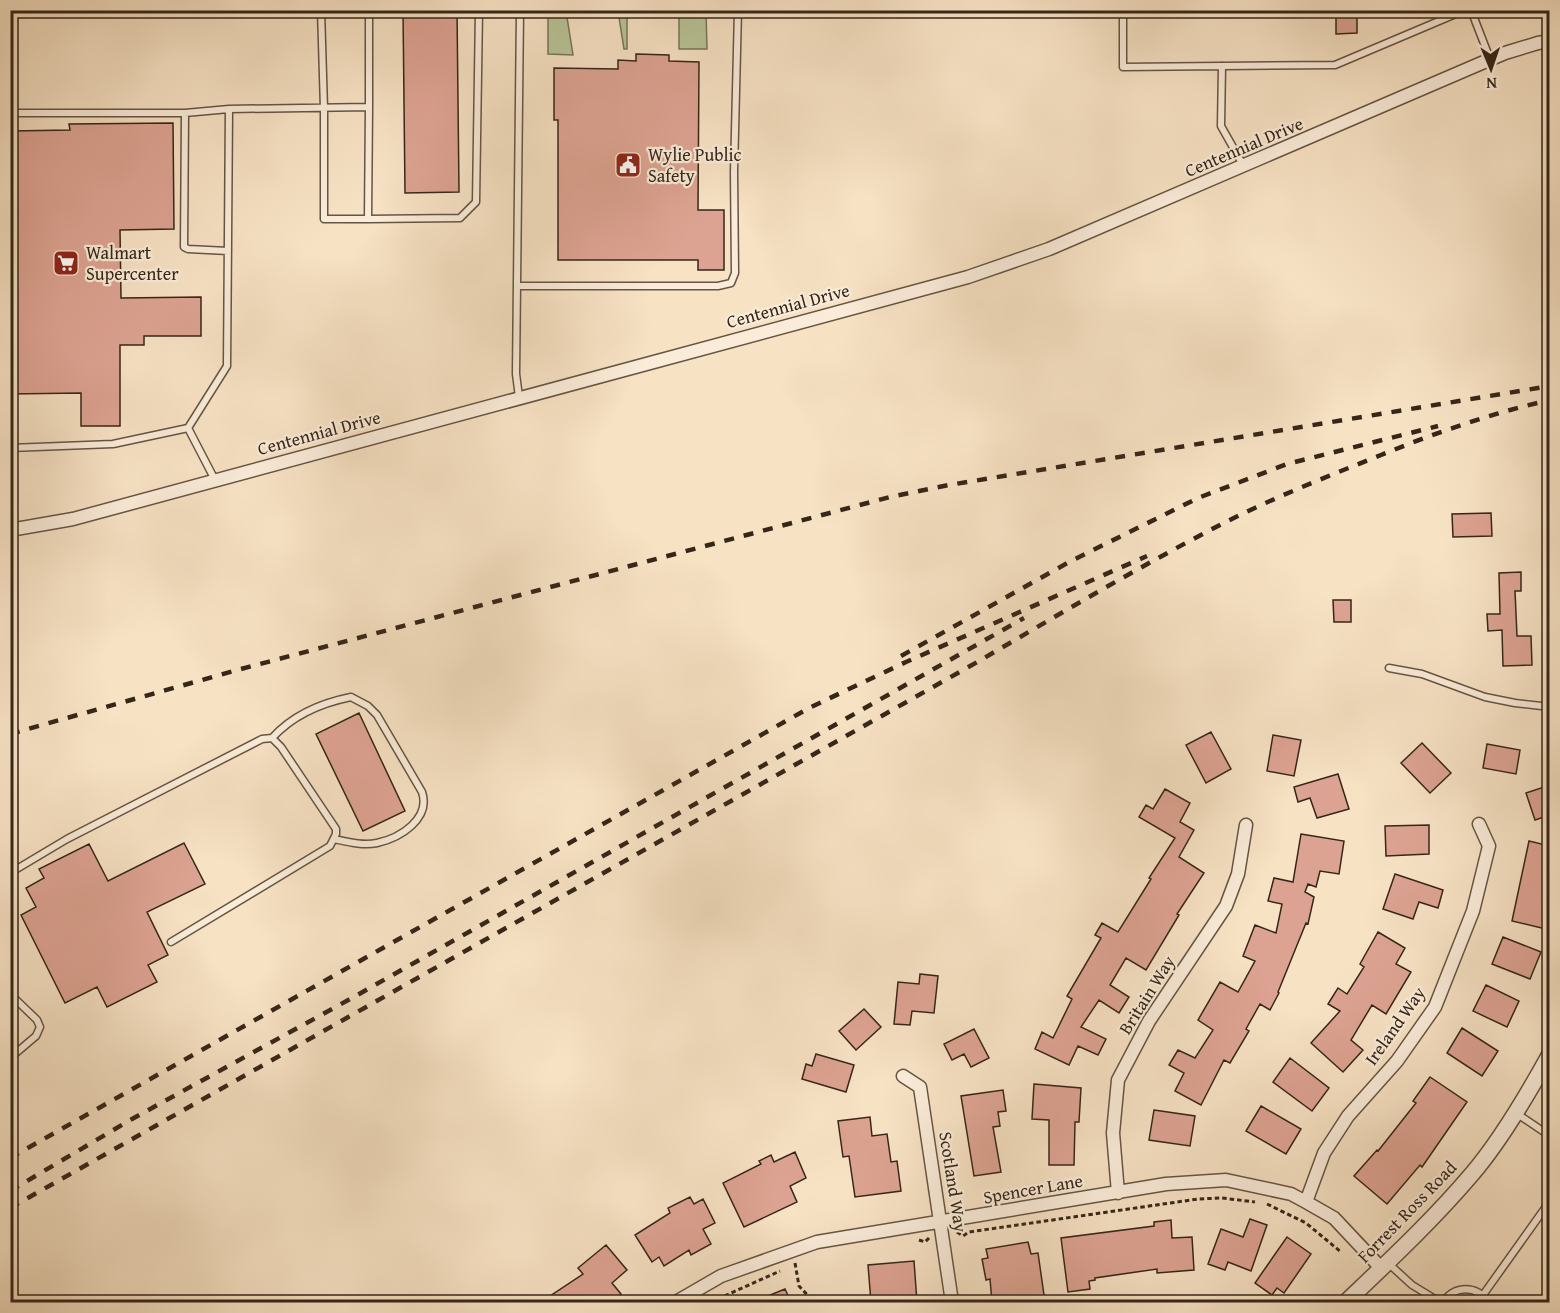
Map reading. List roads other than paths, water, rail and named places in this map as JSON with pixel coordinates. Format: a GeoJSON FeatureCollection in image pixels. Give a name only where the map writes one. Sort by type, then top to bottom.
{"type":"FeatureCollection","features":[{"type":"Feature","properties":{"kind":"street","name":"Centennial Drive"},"geometry":{"type":"LineString","coordinates":[[10,530],[73,519],[968,277],[1049,249],[1490,59],[1550,41]]}},
{"type":"Feature","properties":{"kind":"street","name":"Ireland Way"},"geometry":{"type":"LineString","coordinates":[[1306,1202],[1324,1153],[1348,1116],[1397,1061],[1435,1007],[1473,911],[1490,846],[1479,824]]}},
{"type":"Feature","properties":{"kind":"street","name":"Britain Way"},"geometry":{"type":"LineString","coordinates":[[1118,1193],[1113,1133],[1118,1080],[1149,1022],[1226,906],[1238,874],[1246,825]]}},
{"type":"Feature","properties":{"kind":"street","name":"Forrest Ross Road"},"geometry":{"type":"LineString","coordinates":[[1346,1302],[1428,1223],[1474,1172],[1515,1112],[1550,1054]]}},
{"type":"Feature","properties":{"kind":"street","name":"Scotland Way"},"geometry":{"type":"LineString","coordinates":[[903,1076],[920,1087],[952,1302]]}},
{"type":"Feature","properties":{"kind":"street","name":"Spencer Lane"},"geometry":{"type":"LineString","coordinates":[[676,1302],[721,1276],[817,1242],[942,1228],[1166,1184],[1226,1180],[1291,1194],[1306,1202],[1334,1218],[1384,1265]]}},
{"type":"Feature","properties":{"kind":"lane"},"geometry":{"type":"LineString","coordinates":[[321,10],[324,219],[460,218],[476,202],[479,10]]}},
{"type":"Feature","properties":{"kind":"lane"},"geometry":{"type":"LineString","coordinates":[[368,219],[369,10]]}},
{"type":"Feature","properties":{"kind":"lane"},"geometry":{"type":"LineString","coordinates":[[519,397],[516,374],[520,10]]}},
{"type":"Feature","properties":{"kind":"lane"},"geometry":{"type":"LineString","coordinates":[[518,286],[718,286],[731,283],[735,273],[734,172],[738,10]]}},
{"type":"Feature","properties":{"kind":"lane"},"geometry":{"type":"LineString","coordinates":[[1123,10],[1123,67],[1335,65],[1465,10]]}},
{"type":"Feature","properties":{"kind":"lane"},"geometry":{"type":"LineString","coordinates":[[1471,10],[1490,59]]}},
{"type":"Feature","properties":{"kind":"lane"},"geometry":{"type":"LineString","coordinates":[[1222,66],[1221,126],[1243,167]]}},
{"type":"Feature","properties":{"kind":"lane"},"geometry":{"type":"LineString","coordinates":[[10,113],[185,113],[230,109],[369,107]]}},
{"type":"Feature","properties":{"kind":"lane"},"geometry":{"type":"LineString","coordinates":[[10,448],[113,444],[188,428],[227,366],[230,109]]}},
{"type":"Feature","properties":{"kind":"lane"},"geometry":{"type":"LineString","coordinates":[[185,113],[184,247],[228,251]]}},
{"type":"Feature","properties":{"kind":"lane"},"geometry":{"type":"LineString","coordinates":[[188,428],[215,480]]}},
{"type":"Feature","properties":{"kind":"lane"},"geometry":{"type":"LineString","coordinates":[[1389,668],[1422,674],[1485,697],[1550,707]]}},
{"type":"Feature","properties":{"kind":"lane"},"geometry":{"type":"LineString","coordinates":[[10,873],[67,839],[262,739],[272,738],[293,719],[339,699],[351,697],[368,706],[377,715],[422,792],[424,809],[420,817],[409,828],[377,843],[362,844],[334,839]]}},
{"type":"Feature","properties":{"kind":"lane"},"geometry":{"type":"LineString","coordinates":[[171,942],[330,846],[334,839],[336,829],[281,747],[272,738]]}},
{"type":"Feature","properties":{"kind":"lane"},"geometry":{"type":"LineString","coordinates":[[10,994],[37,1020],[40,1027],[36,1036],[12,1054]]}},
{"type":"Feature","properties":{"kind":"lane"},"geometry":{"type":"LineString","coordinates":[[1515,1112],[1550,1136]]}},
{"type":"Feature","properties":{"kind":"lane"},"geometry":{"type":"LineString","coordinates":[[1483,1295],[1550,1201]]}},
{"type":"Feature","properties":{"kind":"lane"},"geometry":{"type":"LineString","coordinates":[[1384,1265],[1441,1302],[1458,1290],[1475,1290],[1489,1302]]}},
{"type":"Feature","properties":{"kind":"railway"},"geometry":{"type":"LineString","coordinates":[[10,734],[241,669],[890,497],[949,485],[1550,386]]}},
{"type":"Feature","properties":{"kind":"railway"},"geometry":{"type":"LineString","coordinates":[[10,1208],[1218,526],[1298,489],[1422,439],[1485,417],[1550,400]]}},
{"type":"Feature","properties":{"kind":"railway"},"geometry":{"type":"LineString","coordinates":[[901,656],[1071,561],[1198,498],[1287,464],[1438,426]]}},
{"type":"Feature","properties":{"kind":"railway"},"geometry":{"type":"LineString","coordinates":[[10,1158],[809,708],[906,662],[1147,556]]}},
{"type":"Feature","properties":{"kind":"railway"},"geometry":{"type":"LineString","coordinates":[[10,1191],[132,1119],[352,998],[1024,618]]}},
{"type":"Feature","properties":{"kind":"place","name":"Wylie Public Safety"},"geometry":{"type":"Point","coordinates":[628,165]}},
{"type":"Feature","properties":{"kind":"place","name":"Walmart Supercenter"},"geometry":{"type":"Point","coordinates":[66,263]}}]}
